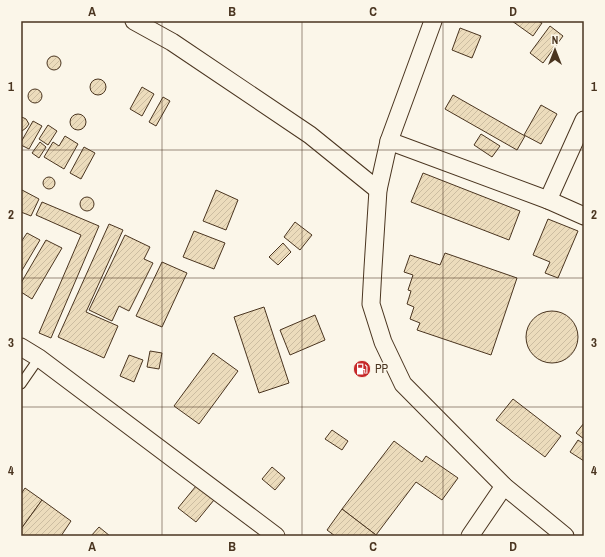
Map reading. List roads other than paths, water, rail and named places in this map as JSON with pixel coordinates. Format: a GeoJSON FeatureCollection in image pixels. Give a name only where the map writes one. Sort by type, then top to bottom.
{"type":"FeatureCollection","features":[{"type":"Feature","properties":{"kind":"street"},"geometry":{"type":"LineString","coordinates":[[134,21],[172,42],[310,135],[378,190]]}},
{"type":"Feature","properties":{"kind":"street"},"geometry":{"type":"LineString","coordinates":[[433,21],[389,141],[378,190],[371,304],[383,342],[403,384],[504,486],[565,536]]}},
{"type":"Feature","properties":{"kind":"street"},"geometry":{"type":"LineString","coordinates":[[548,200],[584,120]]}},
{"type":"Feature","properties":{"kind":"street"},"geometry":{"type":"LineString","coordinates":[[389,141],[548,200],[584,216]]}},
{"type":"Feature","properties":{"kind":"street"},"geometry":{"type":"LineString","coordinates":[[21,347],[39,358],[276,536]]}},
{"type":"Feature","properties":{"kind":"street"},"geometry":{"type":"LineString","coordinates":[[470,536],[504,486]]}},
{"type":"Feature","properties":{"kind":"lane"},"geometry":{"type":"LineString","coordinates":[[21,384],[39,358]]}},
{"type":"Feature","properties":{"kind":"place","name":"PP"},"geometry":{"type":"Point","coordinates":[362,369]}}]}
